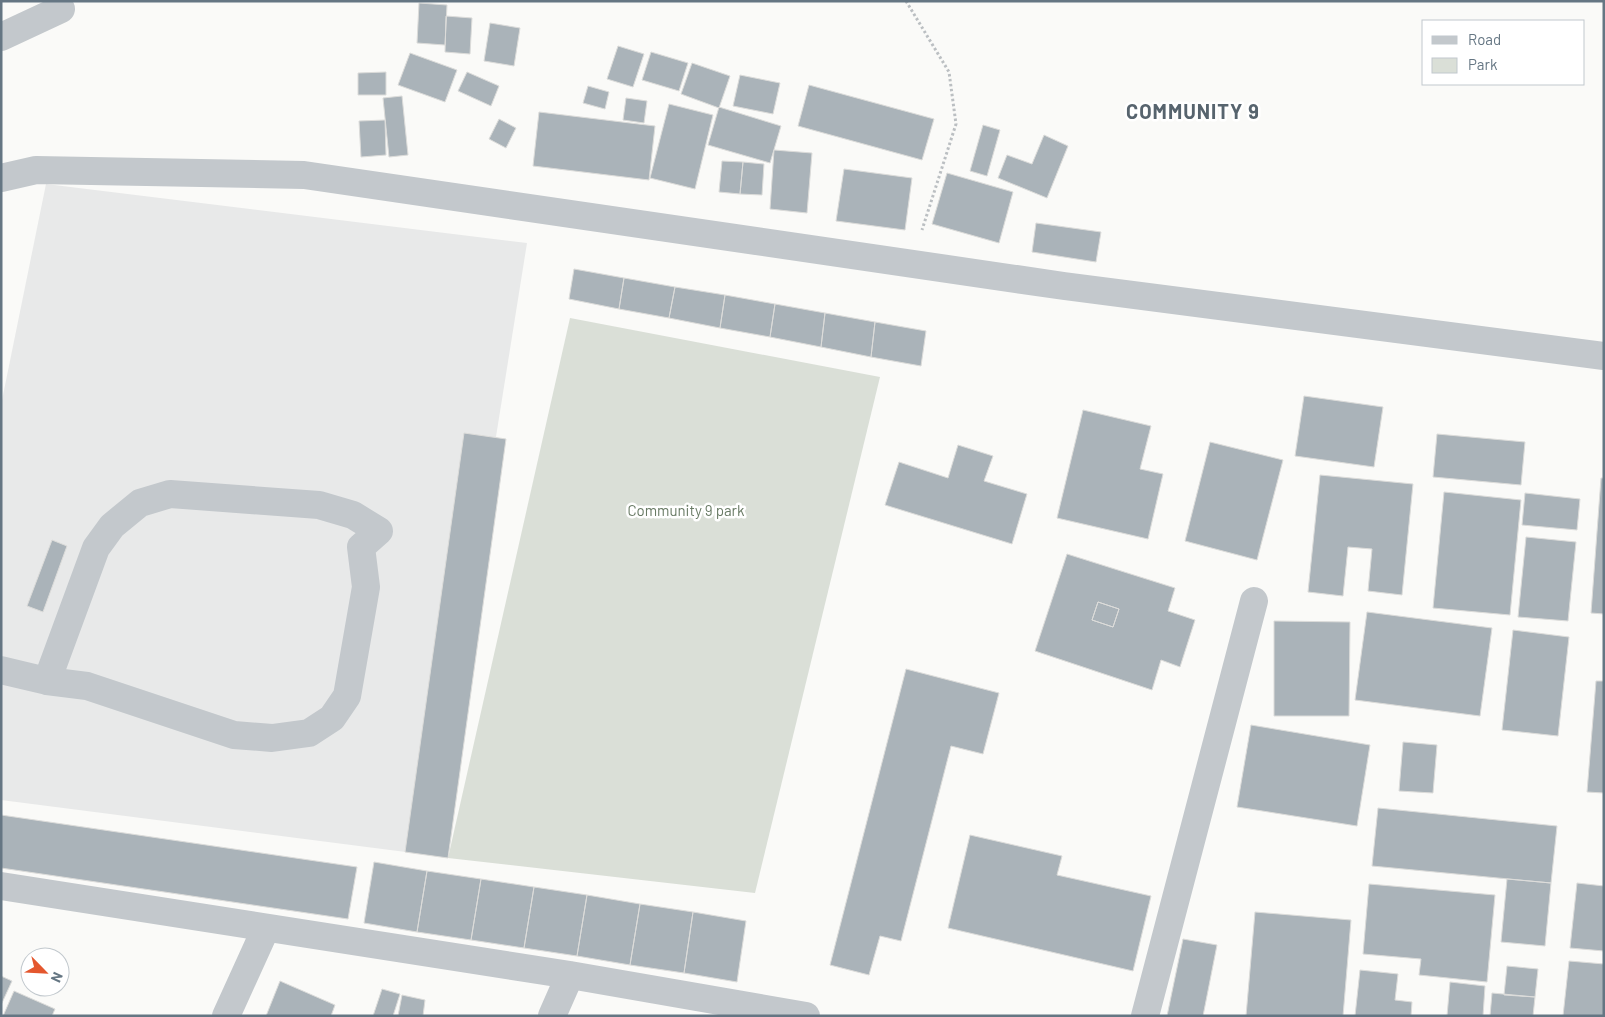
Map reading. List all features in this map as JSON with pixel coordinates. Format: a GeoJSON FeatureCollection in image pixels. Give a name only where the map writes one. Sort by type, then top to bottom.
{"type":"FeatureCollection","features":[{"type":"Feature","properties":{"kind":"street"},"geometry":{"type":"LineString","coordinates":[[1,37],[61,8]]}},
{"type":"Feature","properties":{"kind":"street"},"geometry":{"type":"LineString","coordinates":[[1,178],[36,170],[304,175],[1064,286],[1604,356]]}},
{"type":"Feature","properties":{"kind":"street"},"geometry":{"type":"LineString","coordinates":[[1,670],[47,681],[87,686],[234,735],[272,738],[309,733],[332,718],[346,696],[366,587],[361,546],[379,530],[353,515],[319,505],[170,494],[140,503],[112,526],[96,548],[47,681]]}},
{"type":"Feature","properties":{"kind":"street"},"geometry":{"type":"LineString","coordinates":[[1144,1016],[1254,601]]}},
{"type":"Feature","properties":{"kind":"street"},"geometry":{"type":"LineString","coordinates":[[1,886],[570,975],[806,1016]]}},
{"type":"Feature","properties":{"kind":"street"},"geometry":{"type":"LineString","coordinates":[[226,1016],[266,928]]}},
{"type":"Feature","properties":{"kind":"street"},"geometry":{"type":"LineString","coordinates":[[552,1016],[570,975]]}},
{"type":"Feature","properties":{"kind":"path"},"geometry":{"type":"LineString","coordinates":[[906,1],[949,72],[956,124],[911,264]]}},
{"type":"Feature","properties":{"kind":"shaded area"},"geometry":{"type":"Polygon","coordinates":[[[46,184],[527,243],[429,855],[1,800],[1,405],[46,184]]]}},
{"type":"Feature","properties":{"kind":"green space","name":"Community 9 park"},"geometry":{"type":"Polygon","coordinates":[[[570,318],[880,377],[755,893],[448,858],[570,318]]]}},
{"type":"Feature","properties":{"kind":"building"},"geometry":{"type":"Polygon","coordinates":[[[419,3],[447,5],[445,45],[417,43],[419,3]]]}},
{"type":"Feature","properties":{"kind":"building"},"geometry":{"type":"Polygon","coordinates":[[[446,16],[472,18],[470,54],[445,52],[446,16]]]}},
{"type":"Feature","properties":{"kind":"building"},"geometry":{"type":"Polygon","coordinates":[[[490,23],[520,28],[514,66],[484,61],[490,23]]]}},
{"type":"Feature","properties":{"kind":"building"},"geometry":{"type":"Polygon","coordinates":[[[618,46],[644,54],[633,87],[607,79],[618,46]]]}},
{"type":"Feature","properties":{"kind":"building"},"geometry":{"type":"Polygon","coordinates":[[[651,52],[688,63],[679,91],[642,80],[651,52]]]}},
{"type":"Feature","properties":{"kind":"building"},"geometry":{"type":"Polygon","coordinates":[[[410,53],[457,70],[445,102],[398,85],[410,53]]]}},
{"type":"Feature","properties":{"kind":"building"},"geometry":{"type":"Polygon","coordinates":[[[692,63],[730,76],[719,108],[681,94],[692,63]]]}},
{"type":"Feature","properties":{"kind":"building"},"geometry":{"type":"Polygon","coordinates":[[[386,72],[386,95],[358,95],[358,73],[386,72]]]}},
{"type":"Feature","properties":{"kind":"building"},"geometry":{"type":"Polygon","coordinates":[[[467,72],[499,86],[491,106],[458,91],[467,72]]]}},
{"type":"Feature","properties":{"kind":"building"},"geometry":{"type":"Polygon","coordinates":[[[740,75],[780,83],[773,114],[733,106],[740,75]]]}},
{"type":"Feature","properties":{"kind":"building"},"geometry":{"type":"Polygon","coordinates":[[[809,85],[934,119],[922,160],[798,126],[809,85]]]}},
{"type":"Feature","properties":{"kind":"building"},"geometry":{"type":"Polygon","coordinates":[[[588,86],[609,92],[605,109],[583,103],[588,86]]]}},
{"type":"Feature","properties":{"kind":"building"},"geometry":{"type":"Polygon","coordinates":[[[402,96],[408,155],[389,157],[383,98],[402,96]]]}},
{"type":"Feature","properties":{"kind":"building"},"geometry":{"type":"Polygon","coordinates":[[[626,98],[647,101],[644,123],[623,120],[626,98]]]}},
{"type":"Feature","properties":{"kind":"building"},"geometry":{"type":"Polygon","coordinates":[[[669,104],[713,115],[695,189],[650,178],[669,104]]]}},
{"type":"Feature","properties":{"kind":"building"},"geometry":{"type":"Polygon","coordinates":[[[719,107],[781,126],[770,163],[708,145],[719,107]]]}},
{"type":"Feature","properties":{"kind":"building"},"geometry":{"type":"Polygon","coordinates":[[[539,112],[655,126],[649,180],[533,166],[539,112]]]}},
{"type":"Feature","properties":{"kind":"building"},"geometry":{"type":"Polygon","coordinates":[[[499,119],[516,128],[506,148],[489,139],[499,119]]]}},
{"type":"Feature","properties":{"kind":"building"},"geometry":{"type":"Polygon","coordinates":[[[385,120],[386,155],[361,157],[359,121],[385,120]]]}},
{"type":"Feature","properties":{"kind":"building"},"geometry":{"type":"Polygon","coordinates":[[[983,125],[1000,130],[987,176],[970,171],[983,125]]]}},
{"type":"Feature","properties":{"kind":"building"},"geometry":{"type":"Polygon","coordinates":[[[1044,135],[1068,146],[1047,198],[998,178],[1007,155],[1032,164],[1044,135]]]}},
{"type":"Feature","properties":{"kind":"building"},"geometry":{"type":"Polygon","coordinates":[[[774,150],[812,153],[807,213],[770,209],[774,150]]]}},
{"type":"Feature","properties":{"kind":"building"},"geometry":{"type":"Polygon","coordinates":[[[722,161],[743,162],[740,194],[719,192],[722,161]]]}},
{"type":"Feature","properties":{"kind":"building"},"geometry":{"type":"Polygon","coordinates":[[[743,162],[764,164],[762,195],[740,194],[743,162]]]}},
{"type":"Feature","properties":{"kind":"building"},"geometry":{"type":"Polygon","coordinates":[[[844,169],[912,178],[905,230],[836,221],[844,169]]]}},
{"type":"Feature","properties":{"kind":"building"},"geometry":{"type":"Polygon","coordinates":[[[947,173],[1013,192],[999,243],[932,224],[947,173]]]}},
{"type":"Feature","properties":{"kind":"building"},"geometry":{"type":"Polygon","coordinates":[[[1036,223],[1101,232],[1096,262],[1032,252],[1036,223]]]}},
{"type":"Feature","properties":{"kind":"building"},"geometry":{"type":"Polygon","coordinates":[[[574,269],[624,278],[619,309],[569,299],[574,269]]]}},
{"type":"Feature","properties":{"kind":"building"},"geometry":{"type":"Polygon","coordinates":[[[624,278],[675,287],[669,318],[619,309],[624,278]]]}},
{"type":"Feature","properties":{"kind":"building"},"geometry":{"type":"Polygon","coordinates":[[[675,287],[725,295],[720,328],[669,318],[675,287]]]}},
{"type":"Feature","properties":{"kind":"building"},"geometry":{"type":"Polygon","coordinates":[[[725,295],[775,304],[770,337],[720,328],[725,295]]]}},
{"type":"Feature","properties":{"kind":"building"},"geometry":{"type":"Polygon","coordinates":[[[775,304],[825,313],[821,347],[770,337],[775,304]]]}},
{"type":"Feature","properties":{"kind":"building"},"geometry":{"type":"Polygon","coordinates":[[[825,313],[875,322],[871,357],[821,347],[825,313]]]}},
{"type":"Feature","properties":{"kind":"building"},"geometry":{"type":"Polygon","coordinates":[[[875,322],[926,331],[921,366],[871,357],[875,322]]]}},
{"type":"Feature","properties":{"kind":"building"},"geometry":{"type":"Polygon","coordinates":[[[1304,396],[1383,407],[1374,467],[1295,456],[1304,396]]]}},
{"type":"Feature","properties":{"kind":"building"},"geometry":{"type":"Polygon","coordinates":[[[1083,410],[1151,426],[1140,469],[1163,474],[1148,539],[1057,518],[1083,410]]]}},
{"type":"Feature","properties":{"kind":"building"},"geometry":{"type":"Polygon","coordinates":[[[464,433],[506,439],[448,858],[405,852],[464,433]]]}},
{"type":"Feature","properties":{"kind":"building"},"geometry":{"type":"Polygon","coordinates":[[[1437,434],[1525,442],[1521,485],[1433,477],[1437,434]]]}},
{"type":"Feature","properties":{"kind":"building"},"geometry":{"type":"Polygon","coordinates":[[[1210,442],[1283,460],[1257,560],[1185,541],[1210,442]]]}},
{"type":"Feature","properties":{"kind":"building"},"geometry":{"type":"Polygon","coordinates":[[[958,445],[993,456],[984,481],[1027,494],[1012,544],[885,505],[899,462],[948,478],[958,445]]]}},
{"type":"Feature","properties":{"kind":"building"},"geometry":{"type":"Polygon","coordinates":[[[1320,475],[1413,484],[1402,595],[1368,591],[1372,549],[1348,547],[1343,596],[1308,592],[1320,475]]]}},
{"type":"Feature","properties":{"kind":"building"},"geometry":{"type":"Polygon","coordinates":[[[1601,478],[1604,478],[1604,614],[1591,613],[1601,478]]]}},
{"type":"Feature","properties":{"kind":"building"},"geometry":{"type":"Polygon","coordinates":[[[1444,492],[1521,500],[1510,615],[1433,608],[1444,492]]]}},
{"type":"Feature","properties":{"kind":"building"},"geometry":{"type":"Polygon","coordinates":[[[1525,493],[1580,499],[1577,530],[1522,525],[1525,493]]]}},
{"type":"Feature","properties":{"kind":"building"},"geometry":{"type":"Polygon","coordinates":[[[1526,537],[1576,542],[1568,621],[1518,617],[1526,537]]]}},
{"type":"Feature","properties":{"kind":"building"},"geometry":{"type":"Polygon","coordinates":[[[52,540],[67,546],[43,612],[27,606],[52,540]]]}},
{"type":"Feature","properties":{"kind":"building"},"geometry":{"type":"Polygon","coordinates":[[[1067,554],[1175,588],[1168,611],[1195,620],[1180,667],[1161,660],[1152,690],[1035,651],[1067,554]],[[1098,602],[1092,620],[1113,627],[1119,609],[1098,602]]]}},
{"type":"Feature","properties":{"kind":"building"},"geometry":{"type":"Polygon","coordinates":[[[1098,602],[1119,609],[1113,627],[1092,620],[1098,602]]]}},
{"type":"Feature","properties":{"kind":"building"},"geometry":{"type":"Polygon","coordinates":[[[1367,612],[1492,628],[1480,716],[1355,700],[1367,612]]]}},
{"type":"Feature","properties":{"kind":"building"},"geometry":{"type":"Polygon","coordinates":[[[1274,621],[1350,622],[1349,716],[1274,716],[1274,621]]]}},
{"type":"Feature","properties":{"kind":"building"},"geometry":{"type":"Polygon","coordinates":[[[1513,630],[1569,637],[1558,736],[1502,730],[1513,630]]]}},
{"type":"Feature","properties":{"kind":"building"},"geometry":{"type":"Polygon","coordinates":[[[906,669],[999,693],[983,754],[951,746],[901,941],[880,936],[869,975],[830,965],[906,669]]]}},
{"type":"Feature","properties":{"kind":"building"},"geometry":{"type":"Polygon","coordinates":[[[1596,681],[1604,681],[1604,793],[1587,792],[1596,681]]]}},
{"type":"Feature","properties":{"kind":"building"},"geometry":{"type":"Polygon","coordinates":[[[1251,725],[1370,745],[1357,826],[1237,807],[1251,725]]]}},
{"type":"Feature","properties":{"kind":"building"},"geometry":{"type":"Polygon","coordinates":[[[1403,742],[1437,745],[1433,793],[1399,791],[1403,742]]]}},
{"type":"Feature","properties":{"kind":"building"},"geometry":{"type":"Polygon","coordinates":[[[1378,808],[1557,826],[1551,883],[1372,866],[1378,808]]]}},
{"type":"Feature","properties":{"kind":"building"},"geometry":{"type":"Polygon","coordinates":[[[1,815],[357,867],[348,919],[1,868],[1,815]]]}},
{"type":"Feature","properties":{"kind":"building"},"geometry":{"type":"Polygon","coordinates":[[[970,835],[1062,856],[1057,875],[1151,896],[1133,971],[948,928],[970,835]]]}},
{"type":"Feature","properties":{"kind":"building"},"geometry":{"type":"Polygon","coordinates":[[[374,862],[427,871],[417,932],[364,923],[374,862]]]}},
{"type":"Feature","properties":{"kind":"building"},"geometry":{"type":"Polygon","coordinates":[[[427,871],[481,879],[471,940],[417,932],[427,871]]]}},
{"type":"Feature","properties":{"kind":"building"},"geometry":{"type":"Polygon","coordinates":[[[481,879],[534,887],[524,948],[471,940],[481,879]]]}},
{"type":"Feature","properties":{"kind":"building"},"geometry":{"type":"Polygon","coordinates":[[[1507,879],[1551,883],[1545,946],[1501,942],[1507,879]]]}},
{"type":"Feature","properties":{"kind":"building"},"geometry":{"type":"Polygon","coordinates":[[[1577,883],[1604,886],[1604,951],[1570,948],[1577,883]]]}},
{"type":"Feature","properties":{"kind":"building"},"geometry":{"type":"Polygon","coordinates":[[[1369,884],[1495,895],[1487,982],[1419,975],[1421,959],[1363,954],[1369,884]]]}},
{"type":"Feature","properties":{"kind":"building"},"geometry":{"type":"Polygon","coordinates":[[[534,887],[587,895],[577,956],[524,948],[534,887]]]}},
{"type":"Feature","properties":{"kind":"building"},"geometry":{"type":"Polygon","coordinates":[[[587,895],[640,904],[630,965],[577,956],[587,895]]]}},
{"type":"Feature","properties":{"kind":"building"},"geometry":{"type":"Polygon","coordinates":[[[640,904],[693,912],[684,973],[630,965],[640,904]]]}},
{"type":"Feature","properties":{"kind":"building"},"geometry":{"type":"Polygon","coordinates":[[[693,912],[746,921],[737,982],[684,973],[693,912]]]}},
{"type":"Feature","properties":{"kind":"building"},"geometry":{"type":"Polygon","coordinates":[[[1255,912],[1351,920],[1343,1016],[1246,1016],[1255,912]]]}},
{"type":"Feature","properties":{"kind":"building"},"geometry":{"type":"Polygon","coordinates":[[[1183,939],[1217,945],[1203,1016],[1167,1016],[1183,939]]]}},
{"type":"Feature","properties":{"kind":"building"},"geometry":{"type":"Polygon","coordinates":[[[1569,961],[1604,964],[1604,1016],[1563,1016],[1569,961]]]}},
{"type":"Feature","properties":{"kind":"building"},"geometry":{"type":"Polygon","coordinates":[[[1507,966],[1538,969],[1535,997],[1504,995],[1507,966]]]}},
{"type":"Feature","properties":{"kind":"building"},"geometry":{"type":"Polygon","coordinates":[[[1360,970],[1398,974],[1395,1000],[1412,1002],[1411,1016],[1355,1016],[1360,970]]]}},
{"type":"Feature","properties":{"kind":"building"},"geometry":{"type":"Polygon","coordinates":[[[1,976],[12,981],[1,1005],[1,976]]]}},
{"type":"Feature","properties":{"kind":"building"},"geometry":{"type":"Polygon","coordinates":[[[280,981],[335,1005],[331,1016],[266,1016],[280,981]]]}},
{"type":"Feature","properties":{"kind":"building"},"geometry":{"type":"Polygon","coordinates":[[[1450,982],[1485,986],[1483,1016],[1447,1016],[1450,982]]]}},
{"type":"Feature","properties":{"kind":"building"},"geometry":{"type":"Polygon","coordinates":[[[382,989],[400,994],[393,1016],[373,1016],[382,989]]]}},
{"type":"Feature","properties":{"kind":"building"},"geometry":{"type":"Polygon","coordinates":[[[14,991],[20,994],[20,997],[28,997],[55,1009],[52,1016],[3,1016],[14,991]]]}},
{"type":"Feature","properties":{"kind":"building"},"geometry":{"type":"Polygon","coordinates":[[[1492,993],[1535,997],[1533,1016],[1490,1016],[1492,993]]]}},
{"type":"Feature","properties":{"kind":"building"},"geometry":{"type":"Polygon","coordinates":[[[402,995],[425,1000],[423,1016],[398,1016],[402,995]]]}},
{"type":"Feature","properties":{"kind":"district","name":"COMMUNITY 9"},"geometry":{"type":"Point","coordinates":[1193,112]}}]}
